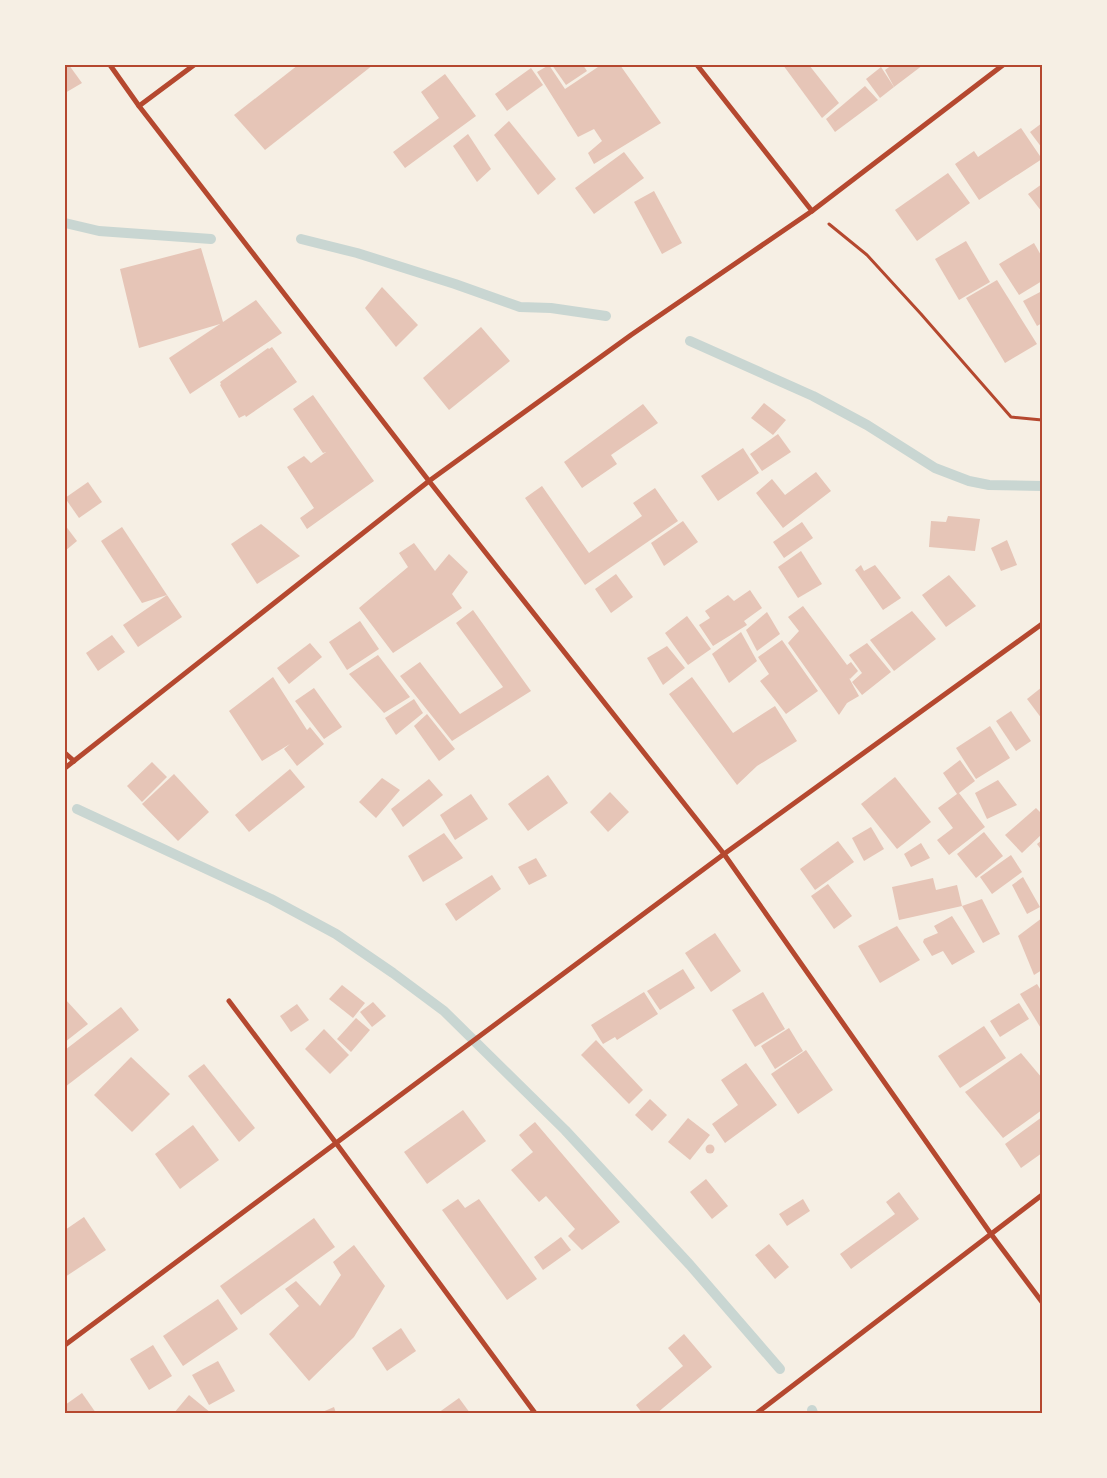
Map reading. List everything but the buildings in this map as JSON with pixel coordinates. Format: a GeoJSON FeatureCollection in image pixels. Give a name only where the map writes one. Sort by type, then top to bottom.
{"type":"FeatureCollection","features":[{"type":"Feature","properties":{"kind":"street"},"geometry":{"type":"LineString","coordinates":[[110,65],[139,106],[429,481],[724,854],[991,1234],[1042,1302]]}},
{"type":"Feature","properties":{"kind":"street"},"geometry":{"type":"LineString","coordinates":[[139,106],[194,65]]}},
{"type":"Feature","properties":{"kind":"street"},"geometry":{"type":"LineString","coordinates":[[696,65],[812,211]]}},
{"type":"Feature","properties":{"kind":"street"},"geometry":{"type":"LineString","coordinates":[[65,768],[429,481],[631,335],[812,211],[1003,65]]}},
{"type":"Feature","properties":{"kind":"street"},"geometry":{"type":"LineString","coordinates":[[65,1345],[724,854],[1042,624]]}},
{"type":"Feature","properties":{"kind":"street"},"geometry":{"type":"LineString","coordinates":[[65,753],[74,761]]}},
{"type":"Feature","properties":{"kind":"street"},"geometry":{"type":"LineString","coordinates":[[229,1001],[535,1413]]}},
{"type":"Feature","properties":{"kind":"street"},"geometry":{"type":"LineString","coordinates":[[757,1413],[1042,1195]]}},
{"type":"Feature","properties":{"kind":"path"},"geometry":{"type":"LineString","coordinates":[[812,211],[867,255],[922,314],[1011,417],[1042,420]]}},
{"type":"Feature","properties":{"kind":"waterway"},"geometry":{"type":"LineString","coordinates":[[65,223],[99,231],[211,239]]}},
{"type":"Feature","properties":{"kind":"waterway"},"geometry":{"type":"LineString","coordinates":[[301,239],[357,253],[520,307],[551,308],[606,316]]}},
{"type":"Feature","properties":{"kind":"waterway"},"geometry":{"type":"LineString","coordinates":[[690,341],[813,396],[867,425],[935,468],[969,481],[989,485],[1042,486]]}},
{"type":"Feature","properties":{"kind":"waterway"},"geometry":{"type":"LineString","coordinates":[[77,809],[271,899],[336,934],[444,1011],[565,1130],[690,1265],[780,1369]]}}]}
